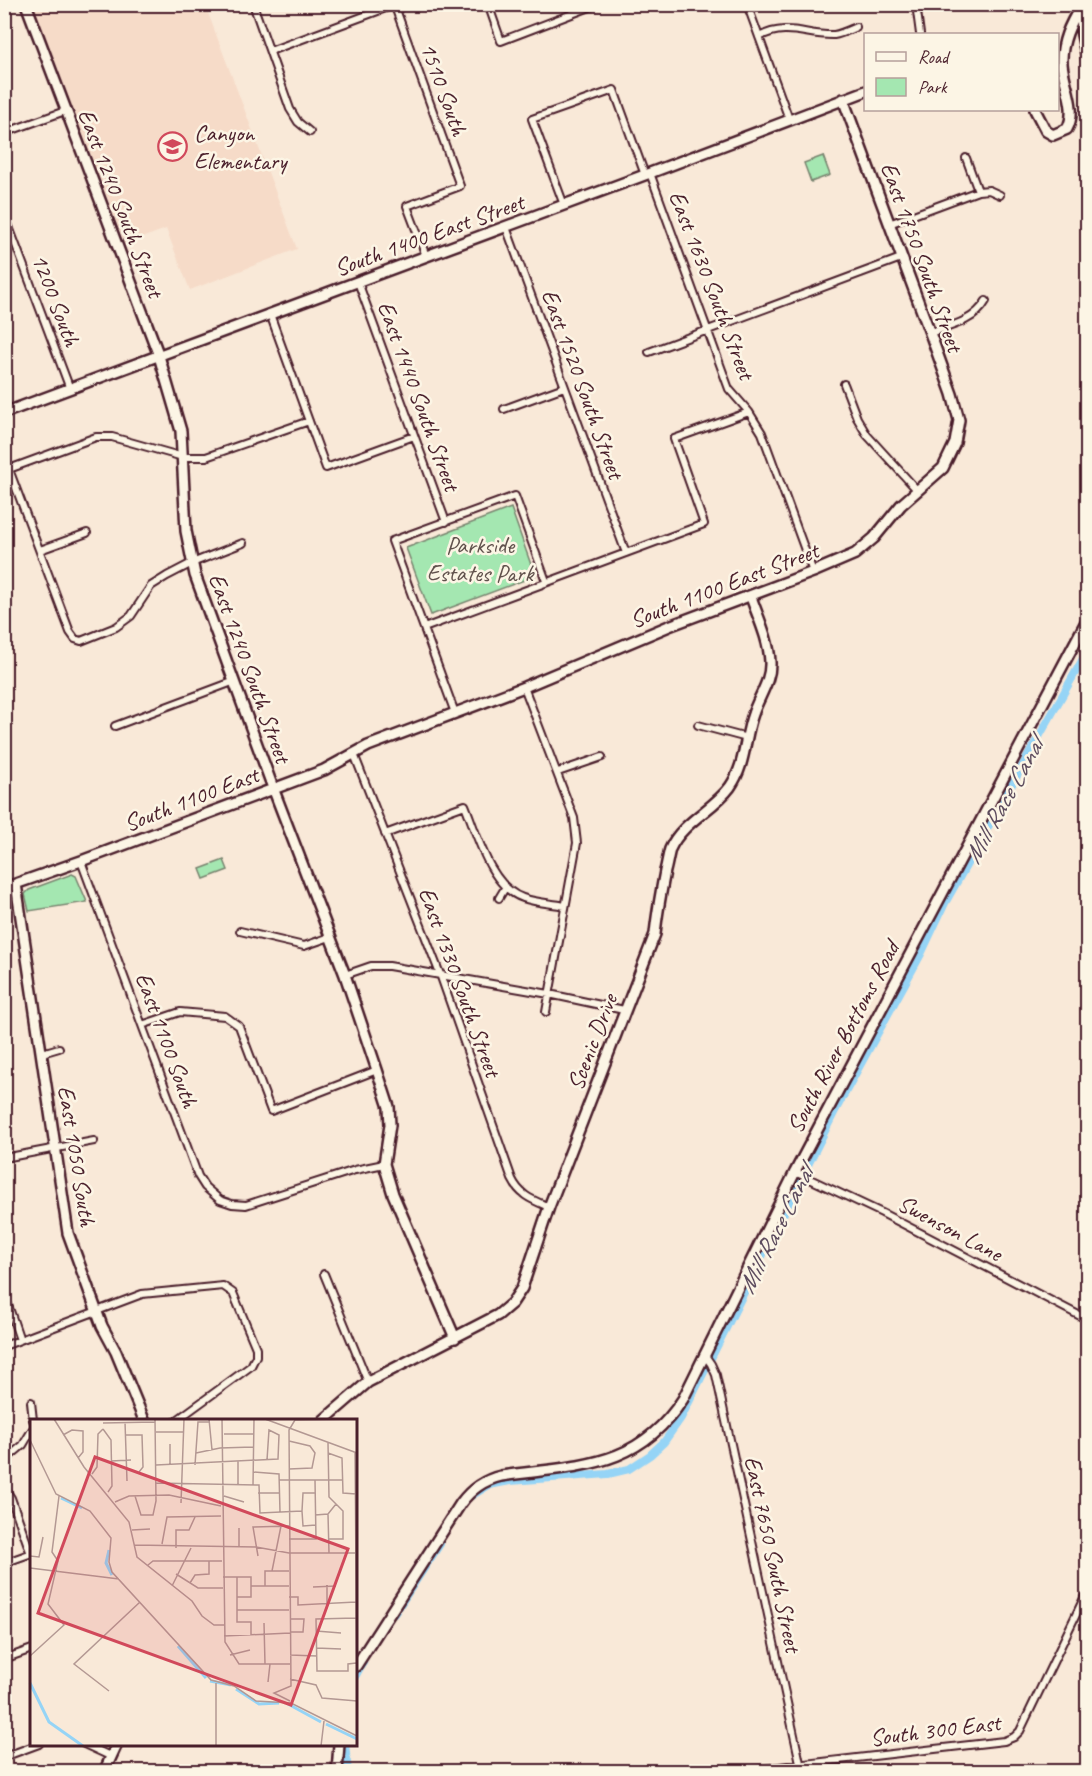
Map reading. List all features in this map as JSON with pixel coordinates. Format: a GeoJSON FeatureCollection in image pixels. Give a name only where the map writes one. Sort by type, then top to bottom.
{"type":"FeatureCollection","features":[{"type":"Feature","properties":{"kind":"street","name":"East 1240 South Street"},"geometry":{"type":"LineString","coordinates":[[26,4],[159,356],[177,415],[183,457],[184,512],[192,563],[378,1070],[389,1107],[390,1125],[384,1164],[393,1194],[455,1338]]}},
{"type":"Feature","properties":{"kind":"street"},"geometry":{"type":"LineString","coordinates":[[255,4],[255,10],[290,109],[298,122],[310,132]]}},
{"type":"Feature","properties":{"kind":"street"},"geometry":{"type":"LineString","coordinates":[[488,4],[501,41],[579,8],[597,4]]}},
{"type":"Feature","properties":{"kind":"street"},"geometry":{"type":"LineString","coordinates":[[747,4],[789,119]]}},
{"type":"Feature","properties":{"kind":"street"},"geometry":{"type":"LineString","coordinates":[[916,4],[920,33]]}},
{"type":"Feature","properties":{"kind":"street"},"geometry":{"type":"LineString","coordinates":[[270,51],[394,5]]}},
{"type":"Feature","properties":{"kind":"street","name":"1510 South"},"geometry":{"type":"LineString","coordinates":[[394,5],[460,186],[408,206],[426,256]]}},
{"type":"Feature","properties":{"kind":"street"},"geometry":{"type":"LineString","coordinates":[[1081,5],[1082,35],[1088,63]]}},
{"type":"Feature","properties":{"kind":"street"},"geometry":{"type":"LineString","coordinates":[[1036,111],[1046,131],[1053,135],[1067,129],[1071,122],[1072,113],[1062,65],[1063,48],[1069,26],[1081,5]]}},
{"type":"Feature","properties":{"kind":"street"},"geometry":{"type":"LineString","coordinates":[[759,37],[775,30],[789,28],[836,35],[856,27]]}},
{"type":"Feature","properties":{"kind":"street","name":"East 1630 South Street"},"geometry":{"type":"LineString","coordinates":[[564,205],[532,118],[614,90],[729,389],[762,433],[813,572]]}},
{"type":"Feature","properties":{"kind":"street","name":"South 1400 East Street"},"geometry":{"type":"LineString","coordinates":[[4,413],[864,92]]}},
{"type":"Feature","properties":{"kind":"street","name":"East 1750 South Street"},"geometry":{"type":"LineString","coordinates":[[843,99],[930,333],[959,420],[957,430]]}},
{"type":"Feature","properties":{"kind":"street"},"geometry":{"type":"LineString","coordinates":[[4,133],[65,111]]}},
{"type":"Feature","properties":{"kind":"street"},"geometry":{"type":"LineString","coordinates":[[966,158],[978,191]]}},
{"type":"Feature","properties":{"kind":"street"},"geometry":{"type":"LineString","coordinates":[[889,224],[978,191],[989,190],[1000,195]]}},
{"type":"Feature","properties":{"kind":"street","name":"1200 South"},"geometry":{"type":"LineString","coordinates":[[6,224],[70,389]]}},
{"type":"Feature","properties":{"kind":"street","name":"East 1520 South Street"},"geometry":{"type":"LineString","coordinates":[[506,227],[626,552]]}},
{"type":"Feature","properties":{"kind":"street"},"geometry":{"type":"LineString","coordinates":[[649,352],[901,258]]}},
{"type":"Feature","properties":{"kind":"street","name":"East 1440 South Street"},"geometry":{"type":"LineString","coordinates":[[358,282],[446,522]]}},
{"type":"Feature","properties":{"kind":"street"},"geometry":{"type":"LineString","coordinates":[[930,333],[973,317],[981,311],[986,301]]}},
{"type":"Feature","properties":{"kind":"street"},"geometry":{"type":"LineString","coordinates":[[270,314],[326,468],[414,436]]}},
{"type":"Feature","properties":{"kind":"street"},"geometry":{"type":"LineString","coordinates":[[844,384],[857,418],[867,435],[918,491]]}},
{"type":"Feature","properties":{"kind":"street"},"geometry":{"type":"LineString","coordinates":[[504,409],[564,387]]}},
{"type":"Feature","properties":{"kind":"street"},"geometry":{"type":"LineString","coordinates":[[424,628],[704,524],[674,439],[748,412]]}},
{"type":"Feature","properties":{"kind":"street"},"geometry":{"type":"LineString","coordinates":[[9,469],[96,437],[112,437],[183,457],[206,457],[309,422]]}},
{"type":"Feature","properties":{"kind":"street","name":"South 1100 East Street"},"geometry":{"type":"LineString","coordinates":[[455,713],[855,554],[874,538],[901,505],[943,468],[956,443],[957,430]]}},
{"type":"Feature","properties":{"kind":"street"},"geometry":{"type":"LineString","coordinates":[[4,456],[70,632],[75,639],[81,640],[116,627],[131,616],[151,586],[192,563],[243,543]]}},
{"type":"Feature","properties":{"kind":"street"},"geometry":{"type":"LineString","coordinates":[[455,713],[392,541],[515,496],[546,581]]}},
{"type":"Feature","properties":{"kind":"street"},"geometry":{"type":"LineString","coordinates":[[40,550],[87,533]]}},
{"type":"Feature","properties":{"kind":"street","name":"Scenic Drive"},"geometry":{"type":"LineString","coordinates":[[325,1419],[368,1382],[498,1315],[512,1303],[522,1288],[549,1207],[655,934],[659,898],[670,849],[691,822],[712,806],[729,787],[739,771],[745,754],[753,714],[767,681],[770,663],[766,642],[751,597]]}},
{"type":"Feature","properties":{"kind":"street","name":"South River Bottoms Road"},"geometry":{"type":"LineString","coordinates":[[357,1664],[461,1503],[472,1490],[493,1478],[599,1462],[634,1449],[663,1426],[675,1411],[708,1359],[797,1173],[1088,618]]}},
{"type":"Feature","properties":{"kind":"street"},"geometry":{"type":"LineString","coordinates":[[115,726],[235,681]]}},
{"type":"Feature","properties":{"kind":"street"},"geometry":{"type":"LineString","coordinates":[[524,687],[574,818],[577,843],[546,1012]]}},
{"type":"Feature","properties":{"kind":"street","name":"South 1100 East"},"geometry":{"type":"LineString","coordinates":[[4,888],[324,770],[368,746],[455,713]]}},
{"type":"Feature","properties":{"kind":"street"},"geometry":{"type":"LineString","coordinates":[[698,725],[747,738]]}},
{"type":"Feature","properties":{"kind":"street","name":"East 1330 South Street"},"geometry":{"type":"LineString","coordinates":[[354,754],[440,974],[512,1179],[526,1197],[549,1207]]}},
{"type":"Feature","properties":{"kind":"street"},"geometry":{"type":"LineString","coordinates":[[558,772],[602,757]]}},
{"type":"Feature","properties":{"kind":"street"},"geometry":{"type":"LineString","coordinates":[[385,834],[465,805],[492,871],[506,888],[522,898],[565,906]]}},
{"type":"Feature","properties":{"kind":"street","name":"East 1100 South"},"geometry":{"type":"LineString","coordinates":[[81,861],[198,1176],[209,1192],[225,1202],[239,1205],[254,1203],[355,1170],[384,1164]]}},
{"type":"Feature","properties":{"kind":"street","name":"East 1050 South"},"geometry":{"type":"LineString","coordinates":[[16,884],[68,1233],[95,1311],[116,1352],[144,1419]]}},
{"type":"Feature","properties":{"kind":"street"},"geometry":{"type":"LineString","coordinates":[[499,898],[506,888]]}},
{"type":"Feature","properties":{"kind":"street"},"geometry":{"type":"LineString","coordinates":[[240,931],[304,946],[330,937]]}},
{"type":"Feature","properties":{"kind":"street"},"geometry":{"type":"LineString","coordinates":[[345,975],[371,966],[389,966],[549,994],[624,1011]]}},
{"type":"Feature","properties":{"kind":"street"},"geometry":{"type":"LineString","coordinates":[[142,1025],[180,1012],[225,1017],[239,1026],[271,1111],[378,1070]]}},
{"type":"Feature","properties":{"kind":"street"},"geometry":{"type":"LineString","coordinates":[[42,1053],[59,1048]]}},
{"type":"Feature","properties":{"kind":"street"},"geometry":{"type":"LineString","coordinates":[[4,1158],[94,1142]]}},
{"type":"Feature","properties":{"kind":"street","name":"Swenson Lane"},"geometry":{"type":"LineString","coordinates":[[797,1173],[882,1213],[1088,1320]]}},
{"type":"Feature","properties":{"kind":"street"},"geometry":{"type":"LineString","coordinates":[[324,1274],[368,1382]]}},
{"type":"Feature","properties":{"kind":"street"},"geometry":{"type":"LineString","coordinates":[[4,1346],[142,1294],[223,1286],[233,1293],[256,1348],[254,1361],[178,1419]]}},
{"type":"Feature","properties":{"kind":"street"},"geometry":{"type":"LineString","coordinates":[[4,1293],[21,1340]]}},
{"type":"Feature","properties":{"kind":"street","name":"East 7650 South Street"},"geometry":{"type":"LineString","coordinates":[[708,1359],[718,1387],[802,1772]]}},
{"type":"Feature","properties":{"kind":"street"},"geometry":{"type":"LineString","coordinates":[[31,1402],[33,1419]]}},
{"type":"Feature","properties":{"kind":"street"},"geometry":{"type":"LineString","coordinates":[[4,1461],[23,1445],[30,1433]]}},
{"type":"Feature","properties":{"kind":"street"},"geometry":{"type":"LineString","coordinates":[[4,1486],[11,1498],[30,1550]]}},
{"type":"Feature","properties":{"kind":"street"},"geometry":{"type":"LineString","coordinates":[[4,1563],[30,1553]]}},
{"type":"Feature","properties":{"kind":"street","name":"South 300 East"},"geometry":{"type":"LineString","coordinates":[[735,1772],[1004,1741],[1014,1737],[1020,1731],[1085,1596],[1088,1595]]}},
{"type":"Feature","properties":{"kind":"street"},"geometry":{"type":"LineString","coordinates":[[4,1659],[30,1650]]}},
{"type":"Feature","properties":{"kind":"street"},"geometry":{"type":"LineString","coordinates":[[4,1757],[34,1746]]}},
{"type":"Feature","properties":{"kind":"street"},"geometry":{"type":"LineString","coordinates":[[88,1746],[110,1756]]}},
{"type":"Feature","properties":{"kind":"street"},"geometry":{"type":"LineString","coordinates":[[104,1772],[116,1746]]}},
{"type":"Feature","properties":{"kind":"street"},"geometry":{"type":"LineString","coordinates":[[337,1772],[339,1746]]}},
{"type":"Feature","properties":{"kind":"shaded area","name":"Canyon Elementary"},"geometry":{"type":"Polygon","coordinates":[[[33,5],[205,5],[297,249],[190,290],[166,229],[125,244],[33,5]]]}},
{"type":"Feature","properties":{"kind":"green space"},"geometry":{"type":"Polygon","coordinates":[[[823,156],[830,175],[811,182],[804,163],[823,156]]]}},
{"type":"Feature","properties":{"kind":"green space","name":"Parkside Estates Park"},"geometry":{"type":"Polygon","coordinates":[[[511,508],[535,576],[431,615],[406,548],[511,508]]]}},
{"type":"Feature","properties":{"kind":"green space"},"geometry":{"type":"Polygon","coordinates":[[[224,860],[228,870],[204,879],[200,869],[224,860]]]}},
{"type":"Feature","properties":{"kind":"green space"},"geometry":{"type":"Polygon","coordinates":[[[72,874],[76,876],[87,902],[29,911],[25,894],[29,890],[72,874]]]}},
{"type":"Feature","properties":{"kind":"waterway","name":"Mill Race Canal"},"geometry":{"type":"LineString","coordinates":[[471,1496],[489,1485],[510,1481],[608,1474],[629,1469],[664,1442],[681,1418],[835,1111],[921,954],[945,903],[1088,650]]}},
{"type":"Feature","properties":{"kind":"waterway","name":"Mill Race Canal"},"geometry":{"type":"LineString","coordinates":[[394,1614],[440,1544]]}},
{"type":"Feature","properties":{"kind":"waterway","name":"Mill Race Canal"},"geometry":{"type":"LineString","coordinates":[[357,1673],[363,1662]]}},
{"type":"Feature","properties":{"kind":"waterway","name":"Mill Race Canal"},"geometry":{"type":"LineString","coordinates":[[345,1746],[348,1772]]}},
{"type":"Feature","properties":{"kind":"place","name":"Canyon Elementary"},"geometry":{"type":"Point","coordinates":[173,147]}}]}
